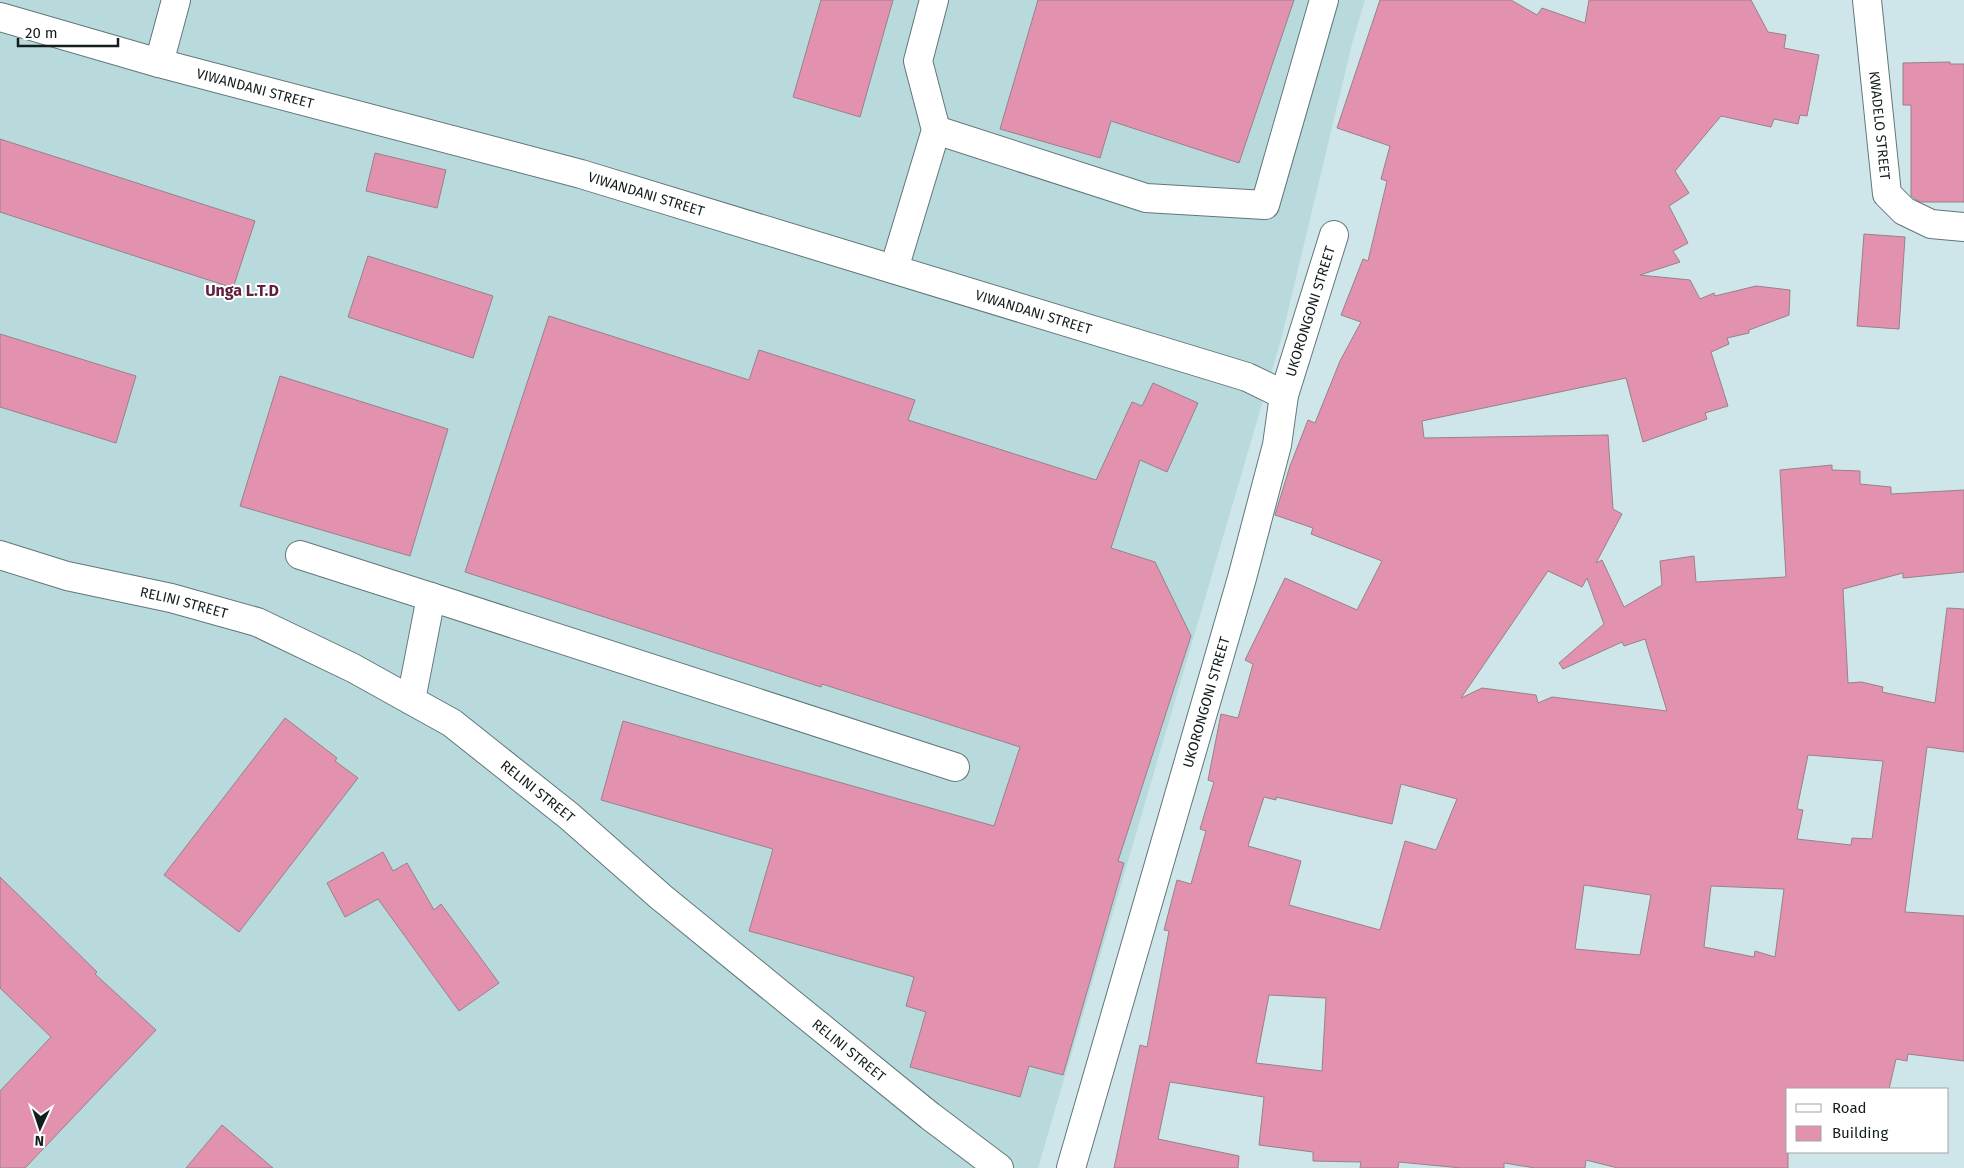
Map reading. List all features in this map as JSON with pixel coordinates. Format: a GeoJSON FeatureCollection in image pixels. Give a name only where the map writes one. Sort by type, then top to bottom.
{"type":"FeatureCollection","features":[{"type":"Feature","properties":{"kind":"street"},"geometry":{"type":"LineString","coordinates":[[159,63],[176,0]]}},
{"type":"Feature","properties":{"kind":"street"},"geometry":{"type":"LineString","coordinates":[[894,269],[936,130],[918,61],[934,0]]}},
{"type":"Feature","properties":{"kind":"street"},"geometry":{"type":"LineString","coordinates":[[936,130],[1146,198],[1265,205],[1324,0]]}},
{"type":"Feature","properties":{"kind":"street","name":"KWADELO STREET"},"geometry":{"type":"LineString","coordinates":[[1867,0],[1887,194],[1904,211],[1931,224],[1964,227]]}},
{"type":"Feature","properties":{"kind":"street","name":"VIWANDANI STREET"},"geometry":{"type":"LineString","coordinates":[[0,17],[159,63],[581,174],[1247,376],[1284,395]]}},
{"type":"Feature","properties":{"kind":"street","name":"UKORONGONI STREET"},"geometry":{"type":"LineString","coordinates":[[1071,1168],[1242,578],[1277,445],[1284,395],[1334,235]]}},
{"type":"Feature","properties":{"kind":"street","name":"RELINI STREET"},"geometry":{"type":"LineString","coordinates":[[0,555],[67,576],[171,598],[257,622],[353,668],[452,722],[569,816],[661,897],[775,990],[930,1116],[999,1168]]}},
{"type":"Feature","properties":{"kind":"street"},"geometry":{"type":"LineString","coordinates":[[300,556],[955,767]]}},
{"type":"Feature","properties":{"kind":"street"},"geometry":{"type":"LineString","coordinates":[[411,700],[431,597]]}},
{"type":"Feature","properties":{"kind":"shaded area"},"geometry":{"type":"Polygon","coordinates":[[[0,0],[1365,0],[1352,44],[1282,336],[1038,1168],[0,1168],[0,0]]]}},
{"type":"Feature","properties":{"kind":"building"},"geometry":{"type":"Polygon","coordinates":[[[821,0],[893,0],[860,117],[793,97],[821,0]]]}},
{"type":"Feature","properties":{"kind":"building"},"geometry":{"type":"Polygon","coordinates":[[[1038,0],[1294,0],[1239,163],[1111,121],[1100,158],[1000,129],[1038,0]]]}},
{"type":"Feature","properties":{"kind":"building"},"geometry":{"type":"Polygon","coordinates":[[[1380,0],[1511,0],[1537,15],[1542,8],[1585,23],[1589,0],[1751,0],[1768,32],[1786,35],[1784,48],[1819,55],[1807,116],[1800,115],[1798,124],[1774,119],[1771,127],[1721,116],[1675,171],[1689,193],[1669,206],[1688,243],[1673,251],[1680,262],[1640,275],[1690,280],[1700,299],[1714,293],[1715,296],[1756,286],[1790,290],[1789,315],[1749,330],[1749,333],[1727,338],[1729,344],[1711,352],[1728,406],[1705,413],[1707,419],[1643,442],[1626,378],[1422,421],[1424,438],[1608,435],[1613,509],[1622,514],[1596,563],[1602,560],[1624,607],[1662,585],[1660,561],[1694,556],[1696,582],[1786,577],[1780,470],[1832,465],[1832,470],[1860,471],[1860,484],[1891,487],[1891,494],[1964,490],[1964,572],[1903,578],[1903,573],[1843,589],[1848,683],[1861,682],[1883,687],[1882,692],[1935,703],[1947,608],[1964,609],[1964,752],[1927,747],[1905,912],[1964,916],[1964,1061],[1908,1054],[1907,1061],[1896,1059],[1889,1088],[1786,1088],[1786,1153],[1788,1153],[1788,1168],[1618,1168],[1586,1160],[1585,1168],[1535,1168],[1504,1163],[1504,1168],[1461,1168],[1399,1162],[1398,1168],[1360,1168],[1361,1162],[1313,1161],[1313,1152],[1259,1145],[1264,1097],[1170,1082],[1158,1139],[1239,1156],[1238,1168],[1114,1168],[1140,1045],[1147,1047],[1169,931],[1164,930],[1177,880],[1191,884],[1206,831],[1200,829],[1214,782],[1208,780],[1221,714],[1238,718],[1253,664],[1245,660],[1285,578],[1357,610],[1382,561],[1311,534],[1313,528],[1275,515],[1290,466],[1308,420],[1315,423],[1340,361],[1361,322],[1341,315],[1363,259],[1368,261],[1387,181],[1381,179],[1390,146],[1337,128],[1380,0]],[[1548,571],[1461,698],[1482,688],[1536,695],[1538,703],[1552,697],[1667,711],[1645,639],[1624,646],[1622,642],[1563,669],[1559,663],[1604,624],[1587,578],[1582,587],[1548,571]],[[1808,755],[1797,809],[1803,810],[1797,839],[1851,845],[1852,838],[1872,839],[1883,761],[1808,755]],[[1401,784],[1392,824],[1276,797],[1276,800],[1264,797],[1248,846],[1301,861],[1289,905],[1380,930],[1405,841],[1436,850],[1457,799],[1401,784]],[[1584,885],[1575,949],[1640,955],[1651,895],[1584,885]],[[1711,886],[1704,947],[1754,957],[1755,951],[1775,957],[1784,889],[1711,886]],[[1269,995],[1256,1063],[1322,1071],[1326,998],[1269,995]]]}},
{"type":"Feature","properties":{"kind":"building"},"geometry":{"type":"Polygon","coordinates":[[[1950,62],[1950,64],[1964,64],[1964,202],[1920,202],[1911,196],[1911,105],[1903,105],[1903,63],[1950,62]]]}},
{"type":"Feature","properties":{"kind":"building"},"geometry":{"type":"Polygon","coordinates":[[[0,139],[255,221],[233,288],[0,212],[0,139]]]}},
{"type":"Feature","properties":{"kind":"building"},"geometry":{"type":"Polygon","coordinates":[[[375,153],[446,170],[437,208],[366,191],[375,153]]]}},
{"type":"Feature","properties":{"kind":"building"},"geometry":{"type":"Polygon","coordinates":[[[1864,234],[1905,237],[1899,329],[1857,326],[1864,234]]]}},
{"type":"Feature","properties":{"kind":"building"},"geometry":{"type":"Polygon","coordinates":[[[368,256],[493,296],[473,358],[348,317],[368,256]]]}},
{"type":"Feature","properties":{"kind":"building"},"geometry":{"type":"Polygon","coordinates":[[[549,316],[749,380],[759,350],[915,400],[908,420],[1096,480],[1132,402],[1142,406],[1153,383],[1198,403],[1167,472],[1140,460],[1111,548],[1155,562],[1191,636],[1118,861],[1124,863],[1063,1075],[1029,1066],[1020,1097],[910,1067],[926,1012],[906,1006],[914,977],[749,931],[773,849],[601,800],[623,721],[994,826],[1020,747],[822,684],[821,687],[465,572],[549,316]]]}},
{"type":"Feature","properties":{"kind":"building"},"geometry":{"type":"Polygon","coordinates":[[[0,334],[136,376],[116,443],[0,407],[0,334]]]}},
{"type":"Feature","properties":{"kind":"building"},"geometry":{"type":"Polygon","coordinates":[[[280,376],[448,429],[410,556],[240,506],[280,376]]]}},
{"type":"Feature","properties":{"kind":"building"},"geometry":{"type":"Polygon","coordinates":[[[285,718],[337,758],[335,761],[358,778],[239,932],[164,875],[285,718]]]}},
{"type":"Feature","properties":{"kind":"building"},"geometry":{"type":"Polygon","coordinates":[[[383,852],[393,871],[407,863],[434,910],[441,904],[499,983],[459,1011],[378,899],[345,917],[327,883],[383,852]]]}},
{"type":"Feature","properties":{"kind":"building"},"geometry":{"type":"Polygon","coordinates":[[[0,877],[97,972],[95,974],[156,1030],[25,1168],[0,1168],[0,1091],[51,1037],[0,988],[0,877]]]}},
{"type":"Feature","properties":{"kind":"building"},"geometry":{"type":"Polygon","coordinates":[[[222,1125],[273,1168],[186,1168],[222,1125]]]}},
{"type":"Feature","properties":{"kind":"district","name":"Unga L.T.D"},"geometry":{"type":"Point","coordinates":[242,290]}}]}
